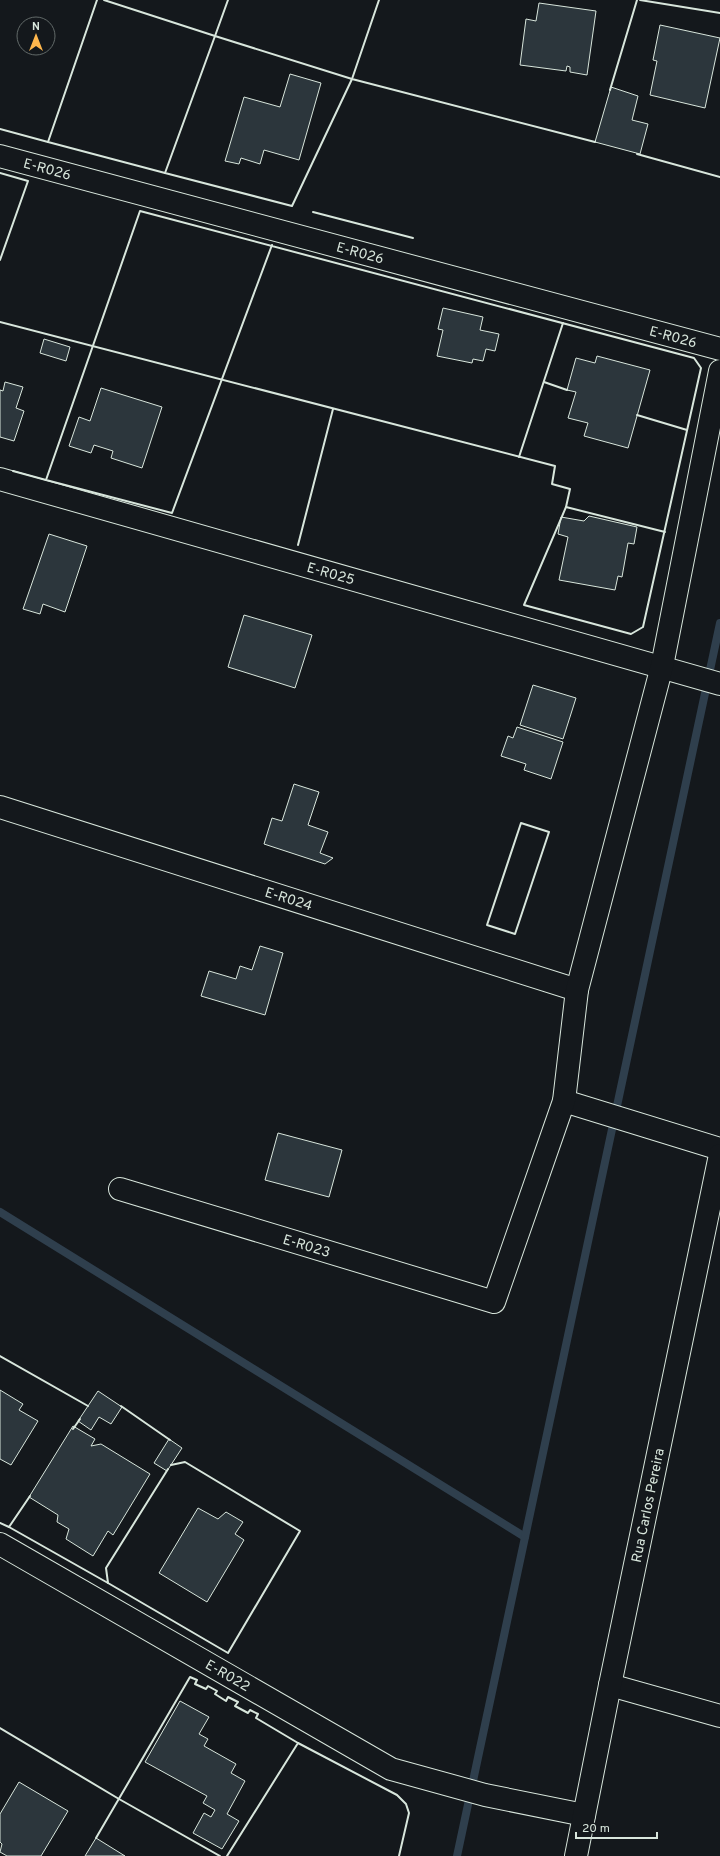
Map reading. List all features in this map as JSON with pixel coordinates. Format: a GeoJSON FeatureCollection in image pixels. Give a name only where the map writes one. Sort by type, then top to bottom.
{"type":"FeatureCollection","features":[{"type":"Feature","properties":{"kind":"street","name":"E-R026"},"geometry":{"type":"LineString","coordinates":[[0,156],[720,349]]}},
{"type":"Feature","properties":{"kind":"street"},"geometry":{"type":"LineString","coordinates":[[720,371],[662,666],[577,990],[564,1101],[720,1149]]}},
{"type":"Feature","properties":{"kind":"street","name":"E-R025"},"geometry":{"type":"LineString","coordinates":[[0,479],[662,666],[720,684]]}},
{"type":"Feature","properties":{"kind":"street","name":"E-R024"},"geometry":{"type":"LineString","coordinates":[[0,807],[577,990]]}},
{"type":"Feature","properties":{"kind":"street","name":"E-R023"},"geometry":{"type":"LineString","coordinates":[[120,1189],[494,1302],[564,1101]]}},
{"type":"Feature","properties":{"kind":"street","name":"Rua Carlos Pereira"},"geometry":{"type":"LineString","coordinates":[[576,1856],[720,1154]]}},
{"type":"Feature","properties":{"kind":"street","name":"E-R022"},"geometry":{"type":"LineString","coordinates":[[0,1544],[391,1769],[485,1794],[584,1815]]}},
{"type":"Feature","properties":{"kind":"street"},"geometry":{"type":"LineString","coordinates":[[610,1685],[720,1716]]}},
{"type":"Feature","properties":{"kind":"building"},"geometry":{"type":"Polygon","coordinates":[[[539,3],[596,11],[587,75],[570,72],[570,67],[567,66],[566,71],[520,65],[526,19],[536,21],[539,3]]]}},
{"type":"Feature","properties":{"kind":"building"},"geometry":{"type":"Polygon","coordinates":[[[660,25],[720,38],[705,108],[650,95],[657,61],[653,60],[660,25]]]}},
{"type":"Feature","properties":{"kind":"building"},"geometry":{"type":"Polygon","coordinates":[[[290,74],[321,83],[299,160],[264,150],[260,164],[241,158],[239,164],[225,161],[244,97],[280,107],[290,74]]]}},
{"type":"Feature","properties":{"kind":"building"},"geometry":{"type":"Polygon","coordinates":[[[611,87],[638,96],[632,120],[648,124],[640,154],[595,142],[611,87]]]}},
{"type":"Feature","properties":{"kind":"building"},"geometry":{"type":"Polygon","coordinates":[[[443,308],[483,317],[480,330],[499,334],[495,351],[486,349],[483,361],[473,359],[472,363],[437,356],[443,330],[438,329],[443,308]]]}},
{"type":"Feature","properties":{"kind":"building"},"geometry":{"type":"Polygon","coordinates":[[[44,339],[70,347],[66,361],[40,353],[44,339]]]}},
{"type":"Feature","properties":{"kind":"building"},"geometry":{"type":"Polygon","coordinates":[[[597,356],[650,370],[628,448],[584,436],[588,423],[568,418],[576,392],[567,390],[576,358],[595,363],[597,356]]]}},
{"type":"Feature","properties":{"kind":"building"},"geometry":{"type":"Polygon","coordinates":[[[5,382],[23,387],[16,408],[24,411],[14,441],[0,437],[0,390],[3,391],[5,382]]]}},
{"type":"Feature","properties":{"kind":"building"},"geometry":{"type":"Polygon","coordinates":[[[101,388],[162,407],[142,468],[111,458],[113,451],[94,445],[91,453],[69,446],[79,417],[90,421],[101,388]]]}},
{"type":"Feature","properties":{"kind":"building"},"geometry":{"type":"Polygon","coordinates":[[[589,516],[637,527],[634,544],[628,543],[622,577],[618,576],[615,590],[559,580],[568,537],[558,534],[561,517],[584,521],[589,516]]]}},
{"type":"Feature","properties":{"kind":"building"},"geometry":{"type":"Polygon","coordinates":[[[49,534],[87,546],[65,612],[43,604],[40,614],[23,609],[49,534]]]}},
{"type":"Feature","properties":{"kind":"building"},"geometry":{"type":"Polygon","coordinates":[[[244,615],[312,635],[295,688],[228,667],[244,615]]]}},
{"type":"Feature","properties":{"kind":"building"},"geometry":{"type":"Polygon","coordinates":[[[533,685],[576,698],[563,739],[520,725],[533,685]]]}},
{"type":"Feature","properties":{"kind":"building"},"geometry":{"type":"Polygon","coordinates":[[[517,727],[563,742],[551,779],[524,770],[526,764],[501,756],[508,736],[513,738],[517,727]]]}},
{"type":"Feature","properties":{"kind":"building"},"geometry":{"type":"Polygon","coordinates":[[[294,784],[319,792],[308,825],[328,832],[320,853],[333,858],[325,864],[264,844],[272,818],[282,821],[294,784]]]}},
{"type":"Feature","properties":{"kind":"building"},"geometry":{"type":"Polygon","coordinates":[[[260,946],[283,953],[265,1015],[201,996],[209,971],[236,979],[240,966],[252,970],[260,946]]]}},
{"type":"Feature","properties":{"kind":"building"},"geometry":{"type":"Polygon","coordinates":[[[278,1133],[342,1150],[329,1197],[265,1180],[278,1133]]]}},
{"type":"Feature","properties":{"kind":"building"},"geometry":{"type":"Polygon","coordinates":[[[0,1390],[23,1404],[19,1410],[38,1421],[11,1465],[0,1459],[0,1390]]]}},
{"type":"Feature","properties":{"kind":"building"},"geometry":{"type":"Polygon","coordinates":[[[98,1391],[122,1407],[111,1424],[99,1417],[91,1430],[78,1421],[98,1391]]]}},
{"type":"Feature","properties":{"kind":"building"},"geometry":{"type":"Polygon","coordinates":[[[73,1426],[95,1439],[91,1446],[101,1444],[150,1474],[113,1535],[108,1531],[93,1556],[66,1539],[69,1529],[57,1522],[58,1515],[29,1497],[73,1426]]]}},
{"type":"Feature","properties":{"kind":"building"},"geometry":{"type":"Polygon","coordinates":[[[169,1439],[182,1448],[167,1471],[154,1463],[169,1439]]]}},
{"type":"Feature","properties":{"kind":"building"},"geometry":{"type":"Polygon","coordinates":[[[198,1508],[218,1519],[226,1512],[243,1522],[235,1534],[244,1540],[207,1602],[159,1573],[198,1508]]]}},
{"type":"Feature","properties":{"kind":"building"},"geometry":{"type":"Polygon","coordinates":[[[180,1701],[209,1717],[199,1734],[208,1739],[204,1746],[236,1764],[231,1773],[245,1781],[227,1814],[239,1821],[222,1849],[193,1833],[204,1813],[211,1817],[215,1810],[203,1803],[207,1796],[145,1762],[180,1701]]]}},
{"type":"Feature","properties":{"kind":"building"},"geometry":{"type":"Polygon","coordinates":[[[19,1782],[68,1811],[41,1856],[7,1856],[0,1852],[2,1844],[0,1842],[0,1814],[19,1782]]]}},
{"type":"Feature","properties":{"kind":"building"},"geometry":{"type":"Polygon","coordinates":[[[96,1838],[125,1856],[85,1856],[96,1838]]]}},
{"type":"Feature","properties":{"kind":"waterway"},"geometry":{"type":"LineString","coordinates":[[457,1856],[720,623]]}},
{"type":"Feature","properties":{"kind":"waterway"},"geometry":{"type":"LineString","coordinates":[[0,1212],[525,1537]]}},
{"type":"Feature","properties":{"kind":"wall"},"geometry":{"type":"LineString","coordinates":[[97,0],[48,142],[165,173]]}},
{"type":"Feature","properties":{"kind":"wall"},"geometry":{"type":"LineString","coordinates":[[104,0],[215,36],[228,0]]}},
{"type":"Feature","properties":{"kind":"wall"},"geometry":{"type":"LineString","coordinates":[[379,0],[352,79],[595,142]]}},
{"type":"Feature","properties":{"kind":"wall"},"geometry":{"type":"LineString","coordinates":[[610,90],[637,0]]}},
{"type":"Feature","properties":{"kind":"wall"},"geometry":{"type":"LineString","coordinates":[[640,0],[720,13]]}},
{"type":"Feature","properties":{"kind":"wall"},"geometry":{"type":"LineString","coordinates":[[215,36],[352,79],[292,206],[165,173],[215,36]]}},
{"type":"Feature","properties":{"kind":"wall"},"geometry":{"type":"LineString","coordinates":[[0,129],[48,142]]}},
{"type":"Feature","properties":{"kind":"wall"},"geometry":{"type":"LineString","coordinates":[[637,154],[720,177]]}},
{"type":"Feature","properties":{"kind":"wall"},"geometry":{"type":"LineString","coordinates":[[0,173],[28,181],[0,260]]}},
{"type":"Feature","properties":{"kind":"wall"},"geometry":{"type":"LineString","coordinates":[[272,245],[172,513],[46,480],[140,211],[694,358],[701,368],[643,627],[631,634],[524,605],[566,507],[665,532]]}},
{"type":"Feature","properties":{"kind":"wall"},"geometry":{"type":"LineString","coordinates":[[313,212],[413,238]]}},
{"type":"Feature","properties":{"kind":"wall"},"geometry":{"type":"LineString","coordinates":[[0,322],[555,466],[552,484],[570,489],[566,507]]}},
{"type":"Feature","properties":{"kind":"wall"},"geometry":{"type":"LineString","coordinates":[[519,457],[563,323]]}},
{"type":"Feature","properties":{"kind":"wall"},"geometry":{"type":"LineString","coordinates":[[544,382],[567,390]]}},
{"type":"Feature","properties":{"kind":"wall"},"geometry":{"type":"LineString","coordinates":[[298,545],[333,409]]}},
{"type":"Feature","properties":{"kind":"wall"},"geometry":{"type":"LineString","coordinates":[[637,415],[687,430]]}},
{"type":"Feature","properties":{"kind":"wall"},"geometry":{"type":"LineString","coordinates":[[13,471],[46,480]]}},
{"type":"Feature","properties":{"kind":"wall"},"geometry":{"type":"LineString","coordinates":[[521,823],[549,832],[515,934],[487,925],[521,823]]}},
{"type":"Feature","properties":{"kind":"wall"},"geometry":{"type":"LineString","coordinates":[[0,1356],[88,1406]]}},
{"type":"Feature","properties":{"kind":"wall"},"geometry":{"type":"LineString","coordinates":[[121,1406],[170,1440]]}},
{"type":"Feature","properties":{"kind":"wall"},"geometry":{"type":"LineString","coordinates":[[73,1429],[80,1419]]}},
{"type":"Feature","properties":{"kind":"wall"},"geometry":{"type":"LineString","coordinates":[[168,1469],[106,1568],[108,1583],[228,1653],[300,1531],[185,1462],[171,1465]]}},
{"type":"Feature","properties":{"kind":"wall"},"geometry":{"type":"LineString","coordinates":[[30,1496],[9,1527],[108,1583]]}},
{"type":"Feature","properties":{"kind":"wall"},"geometry":{"type":"LineString","coordinates":[[0,1523],[9,1527]]}},
{"type":"Feature","properties":{"kind":"wall"},"geometry":{"type":"LineString","coordinates":[[96,1838],[190,1677],[197,1680],[195,1684],[206,1689],[208,1686],[217,1691],[215,1694],[226,1701],[228,1697],[238,1702],[235,1706],[248,1713],[250,1710],[258,1714],[256,1718],[298,1743],[227,1856]]}},
{"type":"Feature","properties":{"kind":"wall"},"geometry":{"type":"LineString","coordinates":[[0,1728],[119,1799],[220,1856]]}},
{"type":"Feature","properties":{"kind":"wall"},"geometry":{"type":"LineString","coordinates":[[298,1743],[397,1795],[406,1804],[409,1813],[399,1856]]}}]}
